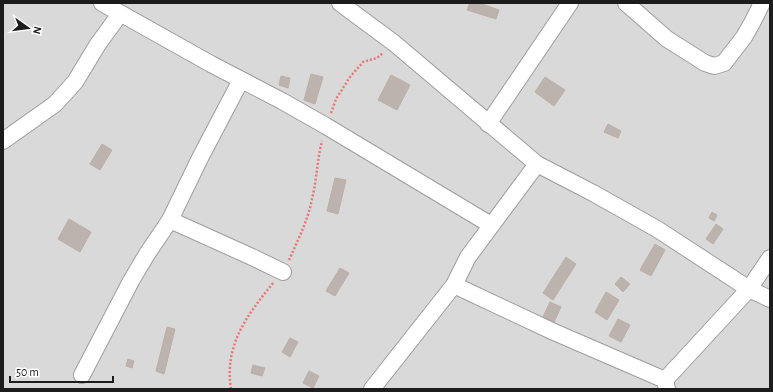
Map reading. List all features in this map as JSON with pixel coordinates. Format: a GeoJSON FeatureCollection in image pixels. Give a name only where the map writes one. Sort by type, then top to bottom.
{"type":"FeatureCollection","features":[{"type":"Feature","properties":{"kind":"street"},"geometry":{"type":"LineString","coordinates":[[102,3],[326,126],[491,225]]}},
{"type":"Feature","properties":{"kind":"street"},"geometry":{"type":"LineString","coordinates":[[340,3],[394,43],[537,164],[593,193],[656,229],[749,289],[770,299]]}},
{"type":"Feature","properties":{"kind":"street"},"geometry":{"type":"LineString","coordinates":[[488,124],[570,3]]}},
{"type":"Feature","properties":{"kind":"street"},"geometry":{"type":"LineString","coordinates":[[626,3],[668,39],[705,63],[714,66],[724,63],[744,37],[762,3]]}},
{"type":"Feature","properties":{"kind":"street"},"geometry":{"type":"LineString","coordinates":[[3,141],[56,104],[76,82],[98,44],[120,14]]}},
{"type":"Feature","properties":{"kind":"street"},"geometry":{"type":"LineString","coordinates":[[82,375],[135,275],[170,220],[200,158],[241,80]]}},
{"type":"Feature","properties":{"kind":"street"},"geometry":{"type":"LineString","coordinates":[[372,389],[454,285],[468,257],[537,164]]}},
{"type":"Feature","properties":{"kind":"street"},"geometry":{"type":"LineString","coordinates":[[170,220],[283,272]]}},
{"type":"Feature","properties":{"kind":"street"},"geometry":{"type":"LineString","coordinates":[[454,285],[666,384],[749,289],[770,258]]}},
{"type":"Feature","properties":{"kind":"path"},"geometry":{"type":"LineString","coordinates":[[232,389],[229,374],[233,346],[252,310],[283,272],[300,236],[312,201],[317,178],[318,158],[326,126],[336,99],[350,77],[363,62],[377,58],[394,43]]}},
{"type":"Feature","properties":{"kind":"shaded area"},"geometry":{"type":"Polygon","coordinates":[[[3,3],[770,3],[770,389],[3,389],[3,3]]]}},
{"type":"Feature","properties":{"kind":"building"},"geometry":{"type":"Polygon","coordinates":[[[470,3],[479,3],[499,10],[496,19],[467,10],[470,3]]]}},
{"type":"Feature","properties":{"kind":"building"},"geometry":{"type":"Polygon","coordinates":[[[311,74],[323,77],[315,104],[304,100],[311,74]]]}},
{"type":"Feature","properties":{"kind":"building"},"geometry":{"type":"Polygon","coordinates":[[[391,75],[410,85],[397,110],[378,100],[391,75]]]}},
{"type":"Feature","properties":{"kind":"building"},"geometry":{"type":"Polygon","coordinates":[[[281,76],[290,78],[288,88],[279,85],[281,76]]]}},
{"type":"Feature","properties":{"kind":"building"},"geometry":{"type":"Polygon","coordinates":[[[545,77],[565,90],[554,106],[535,92],[545,77]]]}},
{"type":"Feature","properties":{"kind":"building"},"geometry":{"type":"Polygon","coordinates":[[[608,124],[621,131],[618,138],[604,132],[608,124]]]}},
{"type":"Feature","properties":{"kind":"building"},"geometry":{"type":"Polygon","coordinates":[[[102,144],[112,150],[100,170],[90,164],[102,144]]]}},
{"type":"Feature","properties":{"kind":"building"},"geometry":{"type":"Polygon","coordinates":[[[335,178],[346,180],[338,214],[327,211],[335,178]]]}},
{"type":"Feature","properties":{"kind":"building"},"geometry":{"type":"Polygon","coordinates":[[[712,212],[717,215],[714,221],[709,218],[712,212]]]}},
{"type":"Feature","properties":{"kind":"building"},"geometry":{"type":"Polygon","coordinates":[[[69,219],[91,232],[80,252],[58,239],[69,219]]]}},
{"type":"Feature","properties":{"kind":"building"},"geometry":{"type":"Polygon","coordinates":[[[716,224],[723,229],[713,244],[706,239],[716,224]]]}},
{"type":"Feature","properties":{"kind":"building"},"geometry":{"type":"Polygon","coordinates":[[[655,244],[665,250],[651,276],[640,270],[655,244]]]}},
{"type":"Feature","properties":{"kind":"building"},"geometry":{"type":"Polygon","coordinates":[[[566,257],[576,264],[553,300],[543,293],[566,257]]]}},
{"type":"Feature","properties":{"kind":"building"},"geometry":{"type":"Polygon","coordinates":[[[340,268],[349,273],[335,296],[326,291],[340,268]]]}},
{"type":"Feature","properties":{"kind":"building"},"geometry":{"type":"Polygon","coordinates":[[[621,277],[630,284],[623,292],[615,284],[621,277]]]}},
{"type":"Feature","properties":{"kind":"building"},"geometry":{"type":"Polygon","coordinates":[[[606,292],[619,300],[607,320],[595,312],[606,292]]]}},
{"type":"Feature","properties":{"kind":"building"},"geometry":{"type":"Polygon","coordinates":[[[550,302],[561,307],[554,322],[543,317],[550,302]]]}},
{"type":"Feature","properties":{"kind":"building"},"geometry":{"type":"Polygon","coordinates":[[[618,319],[630,325],[621,342],[609,336],[618,319]]]}},
{"type":"Feature","properties":{"kind":"building"},"geometry":{"type":"Polygon","coordinates":[[[167,327],[175,329],[164,374],[156,371],[167,327]]]}},
{"type":"Feature","properties":{"kind":"building"},"geometry":{"type":"Polygon","coordinates":[[[290,338],[298,342],[290,357],[282,352],[290,338]]]}},
{"type":"Feature","properties":{"kind":"building"},"geometry":{"type":"Polygon","coordinates":[[[128,359],[134,361],[132,368],[126,366],[128,359]]]}},
{"type":"Feature","properties":{"kind":"building"},"geometry":{"type":"Polygon","coordinates":[[[253,365],[265,368],[262,376],[251,373],[253,365]]]}},
{"type":"Feature","properties":{"kind":"building"},"geometry":{"type":"Polygon","coordinates":[[[309,371],[319,376],[313,388],[303,383],[309,371]]]}}]}
